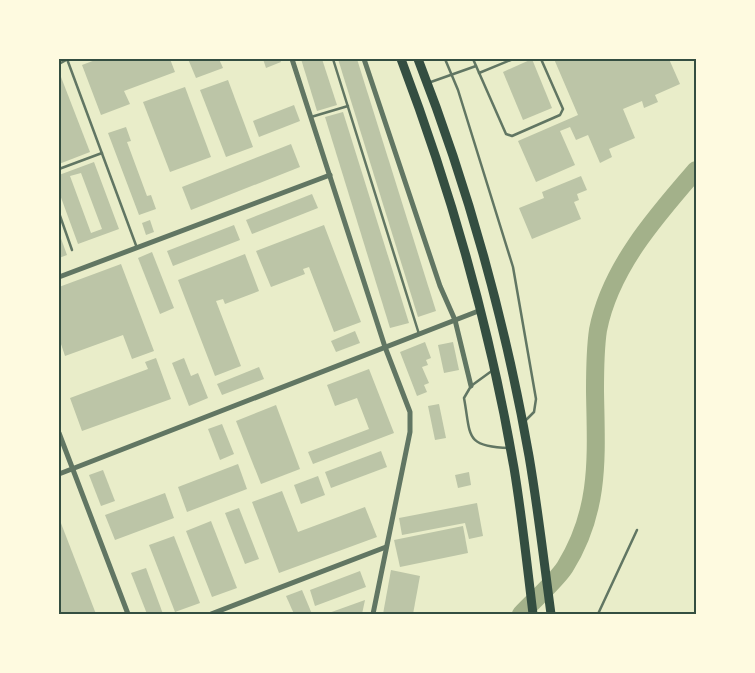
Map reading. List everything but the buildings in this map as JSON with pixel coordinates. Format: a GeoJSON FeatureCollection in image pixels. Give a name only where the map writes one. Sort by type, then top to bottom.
{"type":"FeatureCollection","features":[{"type":"Feature","properties":{"kind":"highway"},"geometry":{"type":"LineString","coordinates":[[401,59],[445,183],[481,310],[495,369],[510,448],[534,614]]}},
{"type":"Feature","properties":{"kind":"highway"},"geometry":{"type":"LineString","coordinates":[[418,59],[450,145],[481,246],[502,328],[523,424],[539,521],[551,614]]}},
{"type":"Feature","properties":{"kind":"street"},"geometry":{"type":"LineString","coordinates":[[292,59],[385,347],[410,412],[411,423],[373,614]]}},
{"type":"Feature","properties":{"kind":"street"},"geometry":{"type":"LineString","coordinates":[[364,59],[440,286],[455,320],[472,386]]}},
{"type":"Feature","properties":{"kind":"street"},"geometry":{"type":"LineString","coordinates":[[59,277],[330,175]]}},
{"type":"Feature","properties":{"kind":"street"},"geometry":{"type":"LineString","coordinates":[[59,474],[481,310]]}},
{"type":"Feature","properties":{"kind":"street"},"geometry":{"type":"LineString","coordinates":[[59,433],[128,614]]}},
{"type":"Feature","properties":{"kind":"street"},"geometry":{"type":"LineString","coordinates":[[211,614],[386,547]]}},
{"type":"Feature","properties":{"kind":"lane"},"geometry":{"type":"LineString","coordinates":[[59,64],[67,59],[137,248]]}},
{"type":"Feature","properties":{"kind":"lane"},"geometry":{"type":"LineString","coordinates":[[333,59],[419,334]]}},
{"type":"Feature","properties":{"kind":"lane"},"geometry":{"type":"LineString","coordinates":[[445,59],[464,109],[515,278],[536,399],[534,412],[523,424]]}},
{"type":"Feature","properties":{"kind":"lane"},"geometry":{"type":"LineString","coordinates":[[473,59],[506,134],[512,136],[560,116],[563,110],[541,59]]}},
{"type":"Feature","properties":{"kind":"lane"},"geometry":{"type":"LineString","coordinates":[[480,73],[513,59]]}},
{"type":"Feature","properties":{"kind":"lane"},"geometry":{"type":"LineString","coordinates":[[428,83],[476,66]]}},
{"type":"Feature","properties":{"kind":"lane"},"geometry":{"type":"LineString","coordinates":[[311,117],[348,106]]}},
{"type":"Feature","properties":{"kind":"lane"},"geometry":{"type":"LineString","coordinates":[[59,170],[102,153]]}},
{"type":"Feature","properties":{"kind":"lane"},"geometry":{"type":"LineString","coordinates":[[59,213],[72,250]]}},
{"type":"Feature","properties":{"kind":"lane"},"geometry":{"type":"LineString","coordinates":[[495,369],[472,386],[464,398],[471,437],[480,445],[490,448],[510,448]]}},
{"type":"Feature","properties":{"kind":"lane"},"geometry":{"type":"LineString","coordinates":[[598,614],[637,530]]}},
{"type":"Feature","properties":{"kind":"waterway"},"geometry":{"type":"LineString","coordinates":[[521,614],[565,567],[577,545],[591,503],[596,437],[596,353],[598,330],[604,307],[613,285],[636,244],[696,170]]}}]}
